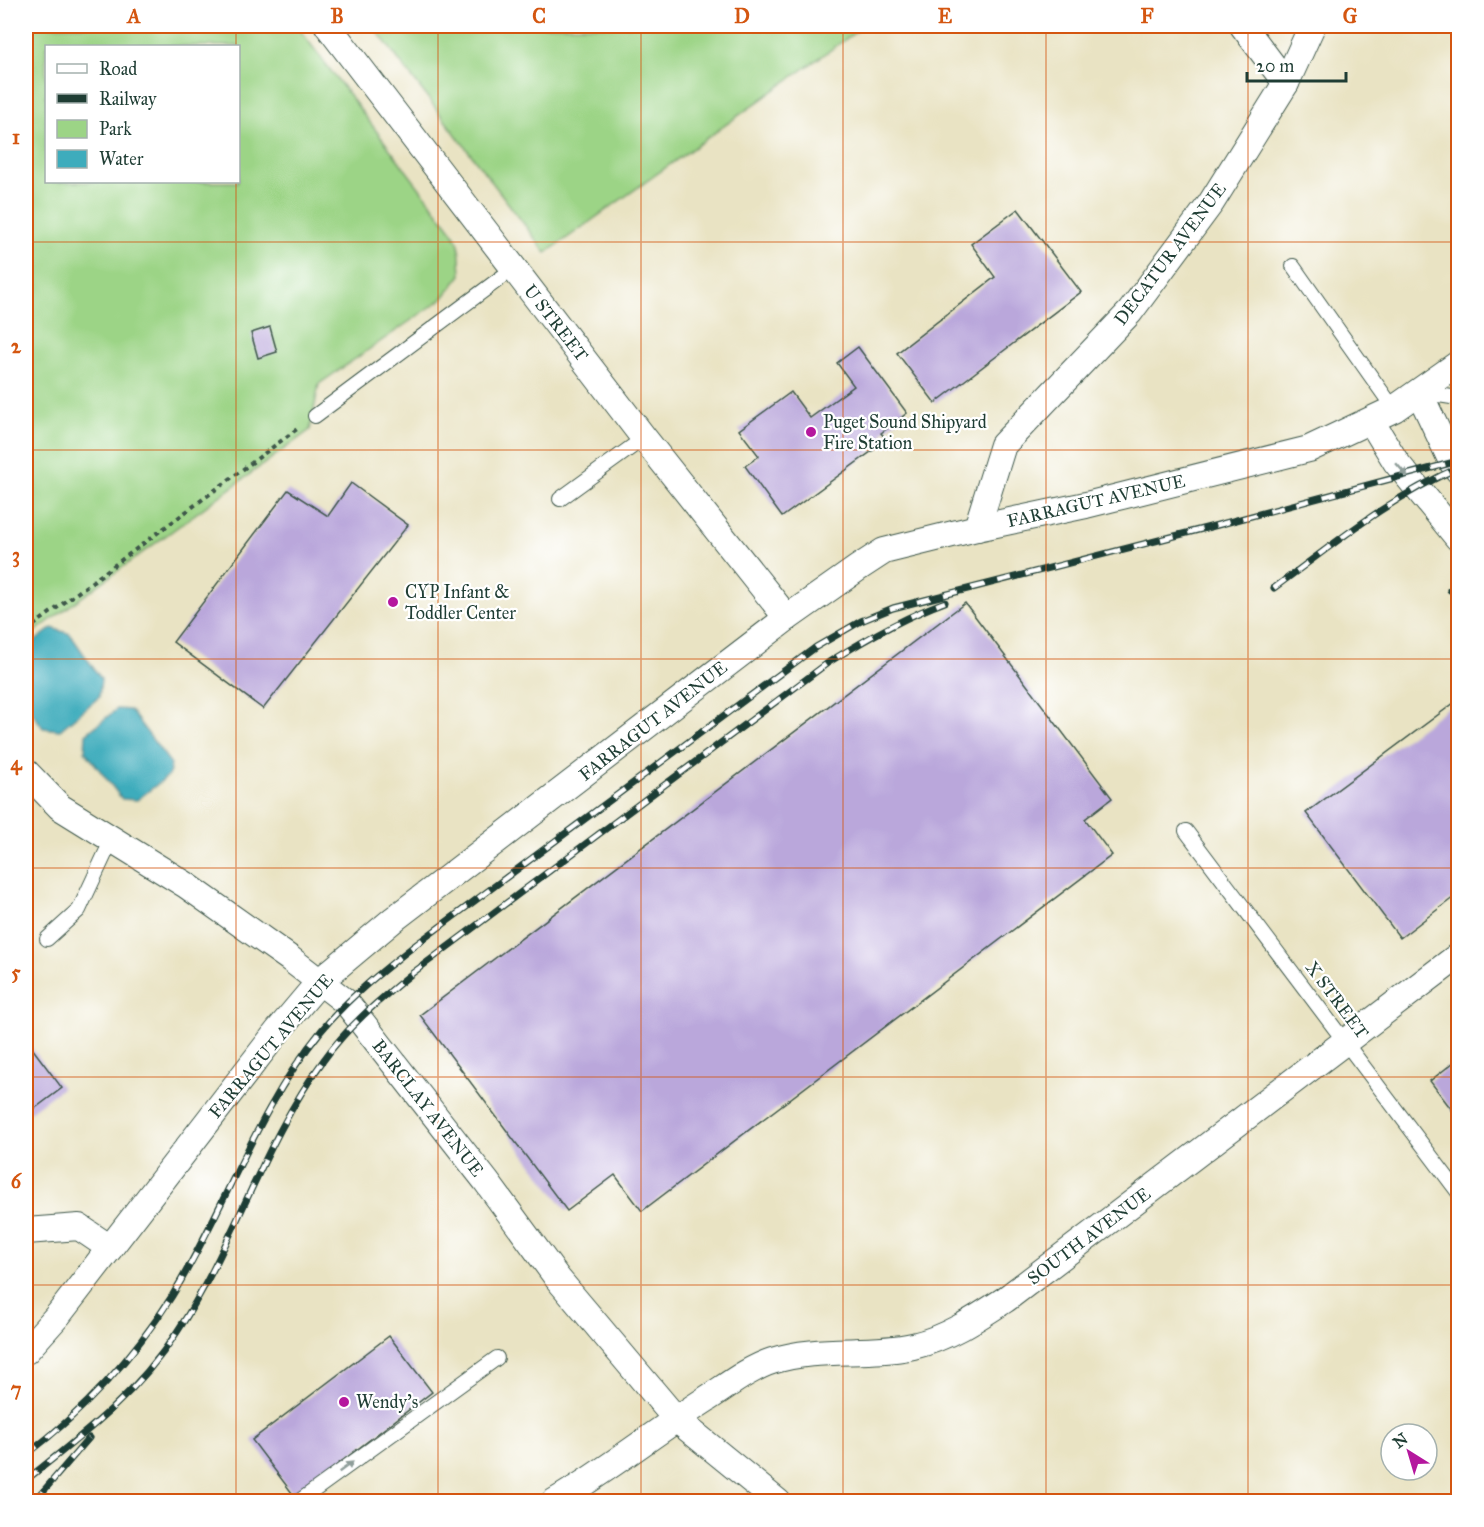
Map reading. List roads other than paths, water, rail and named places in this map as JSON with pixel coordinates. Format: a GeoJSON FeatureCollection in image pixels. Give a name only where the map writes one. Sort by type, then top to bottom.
{"type":"FeatureCollection","features":[{"type":"Feature","properties":{"kind":"street","name":"U STREET"},"geometry":{"type":"LineString","coordinates":[[328,26],[644,438],[787,618]]}},
{"type":"Feature","properties":{"kind":"street"},"geometry":{"type":"LineString","coordinates":[[1243,26],[1286,83]]}},
{"type":"Feature","properties":{"kind":"street","name":"DECATUR AVENUE"},"geometry":{"type":"LineString","coordinates":[[977,528],[1003,445],[1130,312],[1211,203],[1286,83],[1312,26]]}},
{"type":"Feature","properties":{"kind":"street","name":"FARRAGUT AVENUE"},"geometry":{"type":"LineString","coordinates":[[26,1351],[59,1314],[320,981],[394,920],[787,618],[858,568],[885,551],[977,528],[1086,505],[1309,449],[1394,409],[1458,364]]}},
{"type":"Feature","properties":{"kind":"street"},"geometry":{"type":"LineString","coordinates":[[1419,392],[1458,470]]}},
{"type":"Feature","properties":{"kind":"street"},"geometry":{"type":"LineString","coordinates":[[1371,421],[1396,462],[1458,538]]}},
{"type":"Feature","properties":{"kind":"street","name":"BARCLAY AVENUE"},"geometry":{"type":"LineString","coordinates":[[26,772],[60,807],[186,885],[346,1002],[558,1279],[676,1419],[778,1502]]}},
{"type":"Feature","properties":{"kind":"street","name":"SOUTH AVENUE"},"geometry":{"type":"LineString","coordinates":[[554,1502],[744,1375],[772,1361],[812,1354],[914,1346],[945,1335],[972,1321],[1006,1299],[1458,956]]}},
{"type":"Feature","properties":{"kind":"street"},"geometry":{"type":"LineString","coordinates":[[26,1231],[79,1227],[110,1248]]}},
{"type":"Feature","properties":{"kind":"lane"},"geometry":{"type":"LineString","coordinates":[[1293,266],[1394,409]]}},
{"type":"Feature","properties":{"kind":"lane"},"geometry":{"type":"LineString","coordinates":[[315,416],[514,268]]}},
{"type":"Feature","properties":{"kind":"lane"},"geometry":{"type":"LineString","coordinates":[[1419,392],[1458,398]]}},
{"type":"Feature","properties":{"kind":"lane"},"geometry":{"type":"LineString","coordinates":[[560,499],[644,438]]}},
{"type":"Feature","properties":{"kind":"lane","name":"X STREET"},"geometry":{"type":"LineString","coordinates":[[1186,831],[1458,1192]]}},
{"type":"Feature","properties":{"kind":"lane"},"geometry":{"type":"LineString","coordinates":[[47,939],[79,910],[112,839]]}},
{"type":"Feature","properties":{"kind":"lane"},"geometry":{"type":"LineString","coordinates":[[298,1502],[497,1358]]}},
{"type":"Feature","properties":{"kind":"water"},"geometry":{"type":"Polygon","coordinates":[[[52,628],[70,634],[101,679],[99,697],[60,730],[43,728],[26,703],[26,648],[52,628]]]}},
{"type":"Feature","properties":{"kind":"water"},"geometry":{"type":"Polygon","coordinates":[[[117,709],[130,710],[171,764],[169,775],[137,800],[122,799],[85,751],[86,734],[117,709]]]}},
{"type":"Feature","properties":{"kind":"railway"},"geometry":{"type":"LineString","coordinates":[[26,1455],[87,1402],[124,1362],[157,1319],[191,1263],[278,1094],[298,1062],[342,1007],[414,946],[816,647],[861,621],[893,608],[1458,461]]}},
{"type":"Feature","properties":{"kind":"railway"},"geometry":{"type":"LineString","coordinates":[[1274,588],[1386,507],[1458,468]]}},
{"type":"Feature","properties":{"kind":"railway"},"geometry":{"type":"LineString","coordinates":[[1450,590],[1458,584]]}},
{"type":"Feature","properties":{"kind":"railway"},"geometry":{"type":"LineString","coordinates":[[26,1480],[68,1447],[127,1394],[145,1375],[177,1332],[215,1265],[282,1126],[323,1061],[364,1015],[410,975],[829,662],[885,629],[945,602]]}},
{"type":"Feature","properties":{"kind":"railway"},"geometry":{"type":"LineString","coordinates":[[34,1502],[89,1438]]}},
{"type":"Feature","properties":{"kind":"place","name":"Puget Sound Shipyard Fire Station"},"geometry":{"type":"Point","coordinates":[811,432]}},
{"type":"Feature","properties":{"kind":"place","name":"CYP Infant & Toddler Center"},"geometry":{"type":"Point","coordinates":[393,602]}},
{"type":"Feature","properties":{"kind":"place","name":"Wendy's"},"geometry":{"type":"Point","coordinates":[344,1402]}}]}
